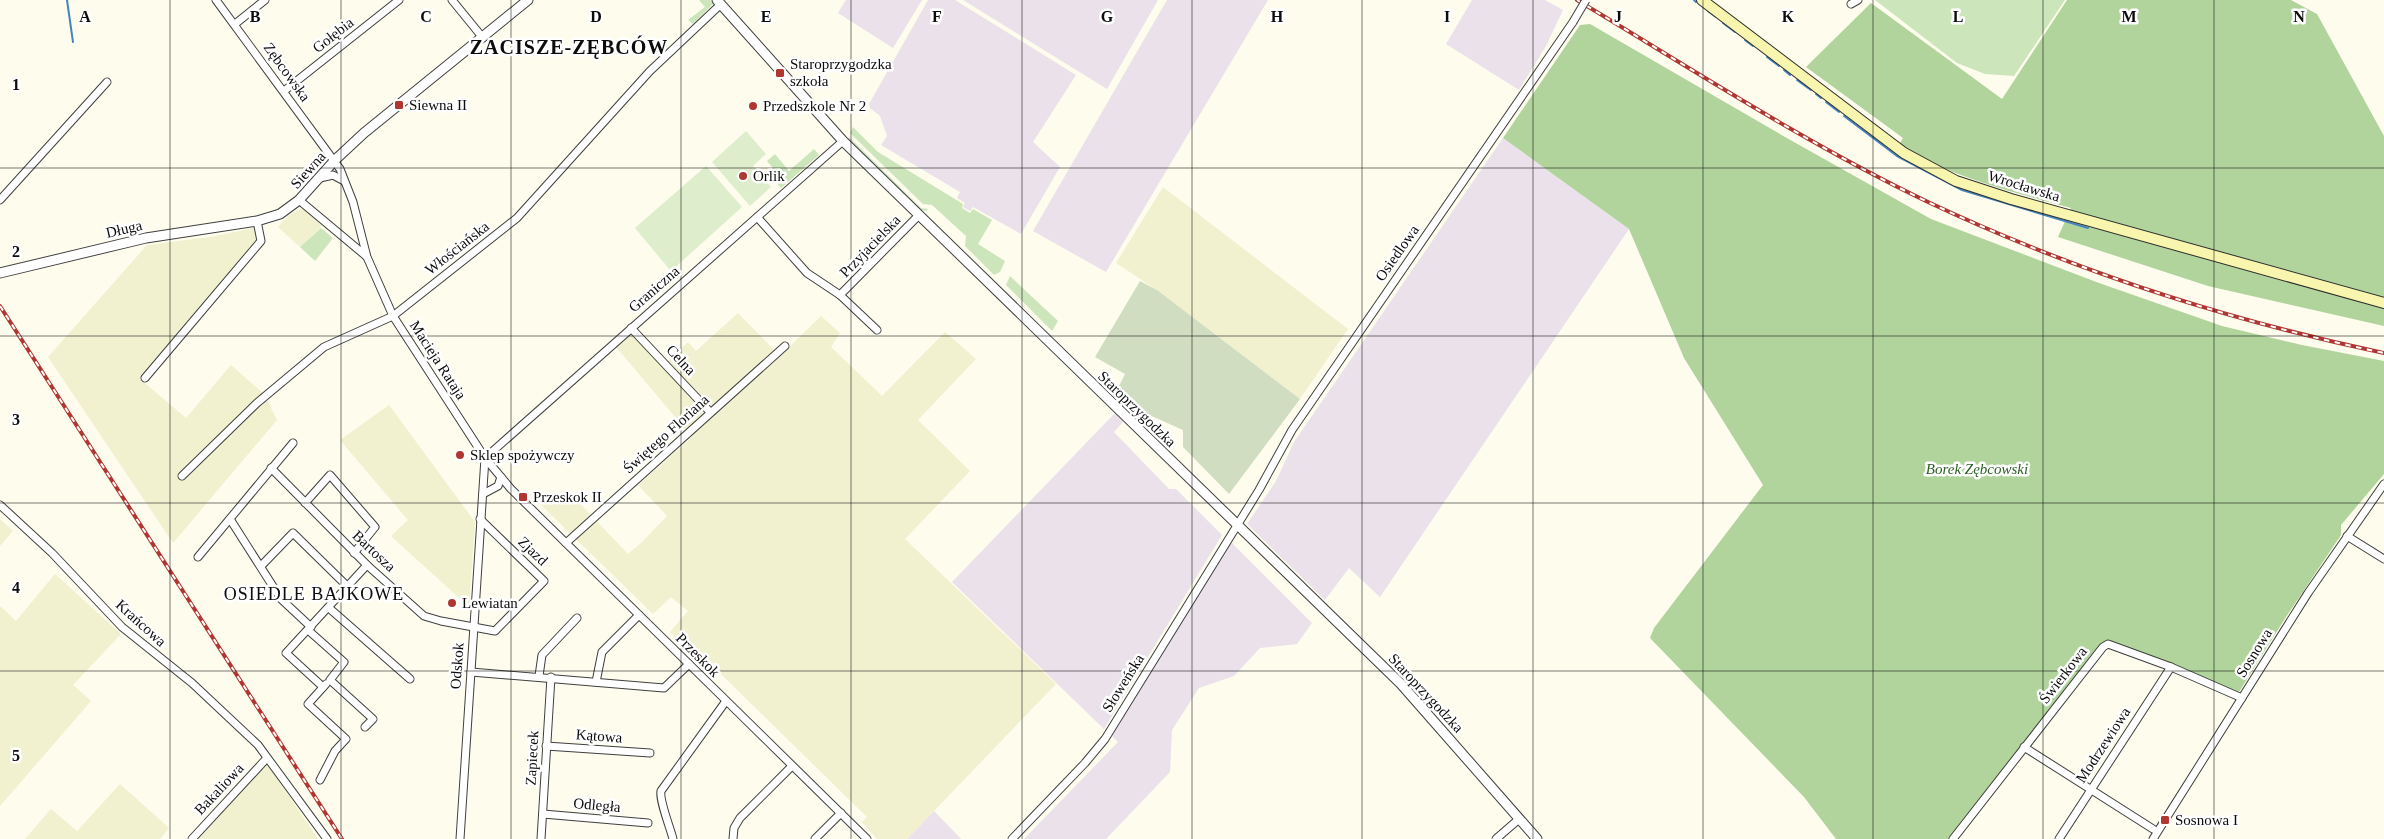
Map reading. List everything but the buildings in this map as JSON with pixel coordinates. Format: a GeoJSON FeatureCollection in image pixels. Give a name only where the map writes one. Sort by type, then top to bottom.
{"type":"FeatureCollection","features":[{"type":"Feature","properties":{"kind":"main road","name":"Wrocławska"},"geometry":{"type":"LineString","coordinates":[[1702,0],[1885,141],[1918,162],[1956,181],[2011,199],[2384,303]]}},
{"type":"Feature","properties":{"kind":"street","name":"Zębcowska"},"geometry":{"type":"LineString","coordinates":[[216,0],[335,160]]}},
{"type":"Feature","properties":{"kind":"street"},"geometry":{"type":"LineString","coordinates":[[234,24],[265,0]]}},
{"type":"Feature","properties":{"kind":"street","name":"Gołębia"},"geometry":{"type":"LineString","coordinates":[[284,91],[399,0]]}},
{"type":"Feature","properties":{"kind":"street"},"geometry":{"type":"LineString","coordinates":[[452,0],[483,38]]}},
{"type":"Feature","properties":{"kind":"street","name":"Siewna"},"geometry":{"type":"LineString","coordinates":[[257,221],[280,214],[300,200],[335,160],[364,133],[528,0]]}},
{"type":"Feature","properties":{"kind":"street","name":"Osiedlowa"},"geometry":{"type":"LineString","coordinates":[[1237,524],[1259,490],[1292,430],[1573,22],[1586,0]]}},
{"type":"Feature","properties":{"kind":"street"},"geometry":{"type":"LineString","coordinates":[[1851,4],[1858,0]]}},
{"type":"Feature","properties":{"kind":"street","name":"Staroprzygodzka"},"geometry":{"type":"LineString","coordinates":[[722,3],[842,141],[1401,684],[1537,839]]}},
{"type":"Feature","properties":{"kind":"street","name":"Włościańska"},"geometry":{"type":"LineString","coordinates":[[182,476],[257,403],[324,347],[393,316],[517,218],[650,71],[722,3]]}},
{"type":"Feature","properties":{"kind":"street"},"geometry":{"type":"LineString","coordinates":[[0,200],[107,82]]}},
{"type":"Feature","properties":{"kind":"street","name":"Graniczna"},"geometry":{"type":"LineString","coordinates":[[485,458],[842,141]]}},
{"type":"Feature","properties":{"kind":"street","name":"Macieja Rataja"},"geometry":{"type":"LineString","coordinates":[[335,160],[353,202],[367,257],[393,316],[485,458],[498,474]]}},
{"type":"Feature","properties":{"kind":"street"},"geometry":{"type":"LineString","coordinates":[[320,178],[333,175],[345,181]]}},
{"type":"Feature","properties":{"kind":"street","name":"Macieja Rataja"},"geometry":{"type":"LineString","coordinates":[[300,200],[367,257]]}},
{"type":"Feature","properties":{"kind":"street","name":"Przyjacielska"},"geometry":{"type":"LineString","coordinates":[[840,295],[918,215]]}},
{"type":"Feature","properties":{"kind":"street","name":"Przyjacielska"},"geometry":{"type":"LineString","coordinates":[[757,217],[807,274],[840,295],[877,330]]}},
{"type":"Feature","properties":{"kind":"street"},"geometry":{"type":"LineString","coordinates":[[145,378],[262,241],[257,221]]}},
{"type":"Feature","properties":{"kind":"street","name":"Długa"},"geometry":{"type":"LineString","coordinates":[[0,273],[174,232],[257,221]]}},
{"type":"Feature","properties":{"kind":"street","name":"Celna"},"geometry":{"type":"LineString","coordinates":[[631,328],[710,412]]}},
{"type":"Feature","properties":{"kind":"street","name":"Świętego Floriana"},"geometry":{"type":"LineString","coordinates":[[566,543],[785,346]]}},
{"type":"Feature","properties":{"kind":"street"},"geometry":{"type":"LineString","coordinates":[[198,557],[293,443]]}},
{"type":"Feature","properties":{"kind":"street"},"geometry":{"type":"LineString","coordinates":[[485,458],[483,478],[487,487],[511,489]]}},
{"type":"Feature","properties":{"kind":"street","name":"Bartosza"},"geometry":{"type":"LineString","coordinates":[[271,468],[354,553],[424,616],[441,621],[474,626]]}},
{"type":"Feature","properties":{"kind":"street"},"geometry":{"type":"LineString","coordinates":[[483,478],[490,470],[498,474],[500,483],[483,494]]}},
{"type":"Feature","properties":{"kind":"street","name":"Przeskok"},"geometry":{"type":"LineString","coordinates":[[498,474],[511,489],[867,839]]}},
{"type":"Feature","properties":{"kind":"street"},"geometry":{"type":"LineString","coordinates":[[305,504],[330,475],[375,527],[354,553]]}},
{"type":"Feature","properties":{"kind":"street","name":"Odskok"},"geometry":{"type":"LineString","coordinates":[[460,839],[483,478]]}},
{"type":"Feature","properties":{"kind":"street","name":"Sosnowa"},"geometry":{"type":"LineString","coordinates":[[2153,839],[2308,593],[2384,484]]}},
{"type":"Feature","properties":{"kind":"street","name":"Krańcowa"},"geometry":{"type":"LineString","coordinates":[[0,505],[52,553],[122,627],[192,683],[258,745],[327,839]]}},
{"type":"Feature","properties":{"kind":"street"},"geometry":{"type":"LineString","coordinates":[[230,519],[281,600],[344,662],[308,704],[346,738],[335,750],[320,780]]}},
{"type":"Feature","properties":{"kind":"street","name":"Zjazd"},"geometry":{"type":"LineString","coordinates":[[474,626],[496,631],[544,581],[480,519]]}},
{"type":"Feature","properties":{"kind":"street","name":"Słoweńska"},"geometry":{"type":"LineString","coordinates":[[1012,839],[1085,763],[1104,739],[1237,524]]}},
{"type":"Feature","properties":{"kind":"street"},"geometry":{"type":"LineString","coordinates":[[261,566],[292,533],[347,586]]}},
{"type":"Feature","properties":{"kind":"street"},"geometry":{"type":"LineString","coordinates":[[2347,536],[2384,559]]}},
{"type":"Feature","properties":{"kind":"street"},"geometry":{"type":"LineString","coordinates":[[323,687],[286,653],[367,565]]}},
{"type":"Feature","properties":{"kind":"street"},"geometry":{"type":"LineString","coordinates":[[329,608],[410,680]]}},
{"type":"Feature","properties":{"kind":"street"},"geometry":{"type":"LineString","coordinates":[[596,682],[602,652],[639,615]]}},
{"type":"Feature","properties":{"kind":"street"},"geometry":{"type":"LineString","coordinates":[[539,676],[542,655],[577,618]]}},
{"type":"Feature","properties":{"kind":"street","name":"Świerkowa"},"geometry":{"type":"LineString","coordinates":[[1953,839],[2024,746],[2103,647],[2108,644],[2171,667],[2242,698]]}},
{"type":"Feature","properties":{"kind":"street"},"geometry":{"type":"LineString","coordinates":[[471,672],[539,676],[664,688],[688,664]]}},
{"type":"Feature","properties":{"kind":"street","name":"Modrzewiowa"},"geometry":{"type":"LineString","coordinates":[[2059,839],[2171,667]]}},
{"type":"Feature","properties":{"kind":"street","name":"Zapiecek"},"geometry":{"type":"LineString","coordinates":[[541,839],[551,677]]}},
{"type":"Feature","properties":{"kind":"street"},"geometry":{"type":"LineString","coordinates":[[330,680],[373,719],[365,728]]}},
{"type":"Feature","properties":{"kind":"street"},"geometry":{"type":"LineString","coordinates":[[673,839],[660,797],[661,791],[726,701]]}},
{"type":"Feature","properties":{"kind":"street","name":"Kątowa"},"geometry":{"type":"LineString","coordinates":[[546,746],[650,753]]}},
{"type":"Feature","properties":{"kind":"street"},"geometry":{"type":"LineString","coordinates":[[2024,746],[2153,829]]}},
{"type":"Feature","properties":{"kind":"street","name":"Bakaliowa"},"geometry":{"type":"LineString","coordinates":[[192,839],[267,758]]}},
{"type":"Feature","properties":{"kind":"street"},"geometry":{"type":"LineString","coordinates":[[733,839],[734,828],[740,818],[792,766]]}},
{"type":"Feature","properties":{"kind":"street"},"geometry":{"type":"LineString","coordinates":[[815,839],[841,813]]}},
{"type":"Feature","properties":{"kind":"street","name":"Odległa"},"geometry":{"type":"LineString","coordinates":[[544,814],[648,823]]}},
{"type":"Feature","properties":{"kind":"street"},"geometry":{"type":"LineString","coordinates":[[1496,839],[1519,818]]}},
{"type":"Feature","properties":{"kind":"shaded area"},"geometry":{"type":"Polygon","coordinates":[[[846,0],[922,0],[893,48],[838,13],[846,0]]]}},
{"type":"Feature","properties":{"kind":"shaded area"},"geometry":{"type":"Polygon","coordinates":[[[928,0],[955,0],[1076,75],[1033,142],[1060,167],[1021,234],[973,207],[970,211],[963,207],[965,203],[957,198],[960,192],[881,145],[887,136],[880,116],[870,108],[869,104],[928,0]]]}},
{"type":"Feature","properties":{"kind":"shaded area"},"geometry":{"type":"Polygon","coordinates":[[[963,0],[1158,0],[1107,89],[963,0]]]}},
{"type":"Feature","properties":{"kind":"shaded area"},"geometry":{"type":"Polygon","coordinates":[[[1167,0],[1268,0],[1106,272],[1033,231],[1167,0]]]}},
{"type":"Feature","properties":{"kind":"shaded area"},"geometry":{"type":"Polygon","coordinates":[[[1472,0],[1545,0],[1563,10],[1546,46],[1519,90],[1446,44],[1472,0]]]}},
{"type":"Feature","properties":{"kind":"shaded area"},"geometry":{"type":"Polygon","coordinates":[[[1503,138],[1629,229],[1380,597],[1349,568],[1325,600],[1247,524],[1276,481],[1294,442],[1503,138]]]}},
{"type":"Feature","properties":{"kind":"shaded area"},"geometry":{"type":"Polygon","coordinates":[[[1115,413],[1123,422],[1114,432],[1169,489],[1176,489],[1222,535],[1104,729],[952,582],[1115,413]]]}},
{"type":"Feature","properties":{"kind":"shaded area"},"geometry":{"type":"Polygon","coordinates":[[[1231,542],[1312,623],[1297,644],[1260,648],[1234,676],[1199,688],[1172,730],[1170,772],[1106,839],[1024,839],[1118,742],[1112,736],[1231,542]]]}},
{"type":"Feature","properties":{"kind":"shaded area"},"geometry":{"type":"Polygon","coordinates":[[[934,811],[961,839],[907,839],[934,811]]]}},
{"type":"Feature","properties":{"kind":"green space"},"geometry":{"type":"Polygon","coordinates":[[[699,0],[710,0],[713,4],[693,24],[688,20],[705,7],[699,0]]]}},
{"type":"Feature","properties":{"kind":"green space"},"geometry":{"type":"Polygon","coordinates":[[[1875,0],[2065,0],[2014,76],[1985,74],[1957,63],[1875,0]]]}},
{"type":"Feature","properties":{"kind":"green space"},"geometry":{"type":"Polygon","coordinates":[[[2067,0],[2291,0],[2317,14],[2384,136],[2384,326],[2208,286],[2058,237],[2071,208],[1961,175],[1919,156],[1899,145],[1903,138],[1806,67],[1871,3],[2002,99],[2067,0]]]}},
{"type":"Feature","properties":{"kind":"green space","name":"Borek Zębcowski"},"geometry":{"type":"Polygon","coordinates":[[[1590,24],[1931,219],[2099,283],[2222,326],[2302,345],[2384,361],[2384,474],[2341,525],[2341,535],[2239,692],[2106,640],[1950,839],[1836,839],[1804,797],[1650,638],[1654,628],[1763,485],[1684,358],[1629,229],[1503,138],[1580,25],[1590,24]]]}},
{"type":"Feature","properties":{"kind":"green space"},"geometry":{"type":"Polygon","coordinates":[[[853,127],[878,152],[963,204],[962,208],[970,213],[973,209],[992,220],[978,244],[1005,261],[1000,272],[994,275],[965,246],[966,236],[932,205],[923,204],[850,133],[853,127]]]}},
{"type":"Feature","properties":{"kind":"green space","name":"Orlik"},"geometry":{"type":"Polygon","coordinates":[[[746,131],[766,154],[753,166],[771,187],[750,206],[712,162],[746,131]]]}},
{"type":"Feature","properties":{"kind":"green space"},"geometry":{"type":"Polygon","coordinates":[[[849,137],[921,208],[928,209],[926,211],[920,210],[849,141],[849,137]]]}},
{"type":"Feature","properties":{"kind":"green space"},"geometry":{"type":"Polygon","coordinates":[[[814,149],[819,155],[781,188],[773,179],[778,174],[767,161],[775,154],[789,171],[814,149]]]}},
{"type":"Feature","properties":{"kind":"green space"},"geometry":{"type":"Polygon","coordinates":[[[706,166],[742,207],[671,271],[635,228],[706,166]]]}},
{"type":"Feature","properties":{"kind":"green space"},"geometry":{"type":"Polygon","coordinates":[[[1163,187],[1348,329],[1300,399],[1157,290],[1116,263],[1163,187]]]}},
{"type":"Feature","properties":{"kind":"green space"},"geometry":{"type":"Polygon","coordinates":[[[300,209],[304,210],[322,226],[300,247],[278,227],[289,215],[300,209]]]}},
{"type":"Feature","properties":{"kind":"green space"},"geometry":{"type":"Polygon","coordinates":[[[254,228],[258,242],[140,379],[186,418],[231,365],[264,394],[277,420],[173,543],[48,357],[147,245],[210,237],[254,228]]]}},
{"type":"Feature","properties":{"kind":"green space"},"geometry":{"type":"Polygon","coordinates":[[[321,228],[333,238],[315,261],[300,247],[321,228]]]}},
{"type":"Feature","properties":{"kind":"green space"},"geometry":{"type":"Polygon","coordinates":[[[1010,276],[1058,321],[1052,331],[1006,285],[1010,276]]]}},
{"type":"Feature","properties":{"kind":"green space"},"geometry":{"type":"Polygon","coordinates":[[[1140,281],[1157,290],[1300,399],[1229,494],[1183,447],[1183,430],[1147,414],[1119,386],[1125,374],[1095,357],[1140,281]]]}},
{"type":"Feature","properties":{"kind":"green space"},"geometry":{"type":"Polygon","coordinates":[[[738,313],[780,356],[821,316],[840,333],[831,347],[882,396],[945,332],[976,359],[918,420],[970,471],[905,539],[1056,684],[907,839],[877,839],[862,822],[867,817],[684,638],[679,642],[670,632],[688,611],[671,597],[653,614],[540,504],[566,489],[628,554],[642,542],[667,516],[638,485],[692,437],[616,347],[634,332],[666,363],[688,342],[696,351],[738,313]]]}},
{"type":"Feature","properties":{"kind":"green space"},"geometry":{"type":"Polygon","coordinates":[[[389,405],[475,522],[469,607],[391,536],[408,520],[340,440],[389,405]]]}},
{"type":"Feature","properties":{"kind":"green space"},"geometry":{"type":"Polygon","coordinates":[[[0,519],[13,531],[0,546],[0,519]]]}},
{"type":"Feature","properties":{"kind":"green space"},"geometry":{"type":"Polygon","coordinates":[[[55,574],[121,634],[73,685],[91,701],[0,806],[0,606],[16,621],[55,574]]]}},
{"type":"Feature","properties":{"kind":"green space"},"geometry":{"type":"Polygon","coordinates":[[[266,762],[318,839],[199,839],[266,762]]]}},
{"type":"Feature","properties":{"kind":"green space"},"geometry":{"type":"Polygon","coordinates":[[[120,784],[169,828],[160,839],[25,839],[51,809],[77,831],[120,784]]]}},
{"type":"Feature","properties":{"kind":"waterway"},"geometry":{"type":"LineString","coordinates":[[67,0],[73,42]]}},
{"type":"Feature","properties":{"kind":"waterway"},"geometry":{"type":"LineString","coordinates":[[1708,11],[1716,17]]}},
{"type":"Feature","properties":{"kind":"waterway"},"geometry":{"type":"LineString","coordinates":[[1723,23],[1735,32]]}},
{"type":"Feature","properties":{"kind":"waterway"},"geometry":{"type":"LineString","coordinates":[[1745,40],[1753,46]]}},
{"type":"Feature","properties":{"kind":"waterway"},"geometry":{"type":"LineString","coordinates":[[1767,57],[1779,66]]}},
{"type":"Feature","properties":{"kind":"waterway"},"geometry":{"type":"LineString","coordinates":[[1784,70],[1790,75]]}},
{"type":"Feature","properties":{"kind":"waterway"},"geometry":{"type":"LineString","coordinates":[[1797,80],[1811,90]]}},
{"type":"Feature","properties":{"kind":"waterway"},"geometry":{"type":"LineString","coordinates":[[1816,94],[1821,98]]}},
{"type":"Feature","properties":{"kind":"waterway"},"geometry":{"type":"LineString","coordinates":[[1826,102],[1839,112]]}},
{"type":"Feature","properties":{"kind":"waterway"},"geometry":{"type":"LineString","coordinates":[[1844,116],[1897,156],[1962,190],[2088,228]]}},
{"type":"Feature","properties":{"kind":"railway"},"geometry":{"type":"LineString","coordinates":[[1577,0],[1838,156],[1928,202],[1983,227],[2095,271],[2209,309],[2325,340],[2384,353]]}},
{"type":"Feature","properties":{"kind":"railway"},"geometry":{"type":"LineString","coordinates":[[0,306],[342,839]]}},
{"type":"Feature","properties":{"kind":"place","name":"Staroprzygodzka szkoła"},"geometry":{"type":"Point","coordinates":[780,73]}},
{"type":"Feature","properties":{"kind":"place","name":"Siewna II"},"geometry":{"type":"Point","coordinates":[399,105]}},
{"type":"Feature","properties":{"kind":"place","name":"Przedszkole Nr 2"},"geometry":{"type":"Point","coordinates":[753,106]}},
{"type":"Feature","properties":{"kind":"place","name":"Orlik"},"geometry":{"type":"Point","coordinates":[743,176]}},
{"type":"Feature","properties":{"kind":"place","name":"Sklep spożywczy"},"geometry":{"type":"Point","coordinates":[460,455]}},
{"type":"Feature","properties":{"kind":"place","name":"Przeskok II"},"geometry":{"type":"Point","coordinates":[523,497]}},
{"type":"Feature","properties":{"kind":"place","name":"Lewiatan"},"geometry":{"type":"Point","coordinates":[452,603]}},
{"type":"Feature","properties":{"kind":"place","name":"Sosnowa I"},"geometry":{"type":"Point","coordinates":[2165,820]}},
{"type":"Feature","properties":{"kind":"district","name":"ZACISZE-ZĘBCÓW"},"geometry":{"type":"Point","coordinates":[569,47]}},
{"type":"Feature","properties":{"kind":"district","name":"OSIEDLE BAJKOWE"},"geometry":{"type":"Point","coordinates":[314,594]}}]}
